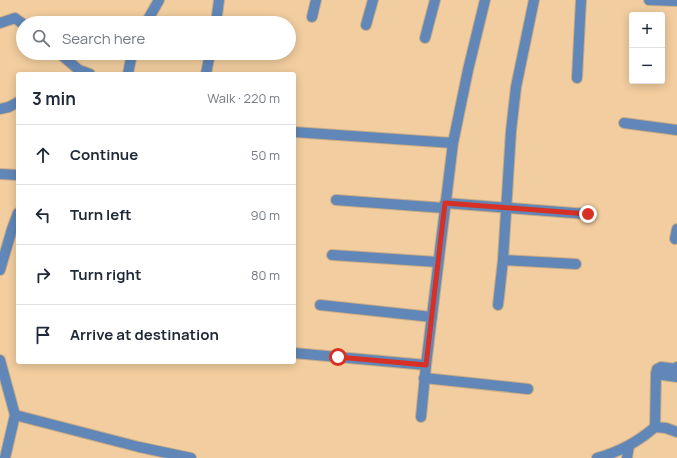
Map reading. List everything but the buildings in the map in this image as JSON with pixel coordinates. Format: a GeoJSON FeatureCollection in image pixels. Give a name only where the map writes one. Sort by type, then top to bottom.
{"type":"FeatureCollection","features":[{"type":"Feature","properties":{"kind":"street"},"geometry":{"type":"LineString","coordinates":[[150,16],[159,0]]}},
{"type":"Feature","properties":{"kind":"street"},"geometry":{"type":"LineString","coordinates":[[217,16],[219,0]]}},
{"type":"Feature","properties":{"kind":"street"},"geometry":{"type":"LineString","coordinates":[[312,17],[316,0]]}},
{"type":"Feature","properties":{"kind":"street"},"geometry":{"type":"LineString","coordinates":[[366,25],[373,0]]}},
{"type":"Feature","properties":{"kind":"street"},"geometry":{"type":"LineString","coordinates":[[425,38],[435,0]]}},
{"type":"Feature","properties":{"kind":"street"},"geometry":{"type":"LineString","coordinates":[[421,417],[424,378],[444,205],[453,143],[468,70],[485,0]]}},
{"type":"Feature","properties":{"kind":"street"},"geometry":{"type":"LineString","coordinates":[[498,306],[503,260],[511,131],[516,86],[534,0]]}},
{"type":"Feature","properties":{"kind":"street"},"geometry":{"type":"LineString","coordinates":[[577,78],[581,0]]}},
{"type":"Feature","properties":{"kind":"street"},"geometry":{"type":"LineString","coordinates":[[649,0],[677,1]]}},
{"type":"Feature","properties":{"kind":"street"},"geometry":{"type":"LineString","coordinates":[[0,23],[16,19]]}},
{"type":"Feature","properties":{"kind":"street"},"geometry":{"type":"LineString","coordinates":[[65,60],[75,72]]}},
{"type":"Feature","properties":{"kind":"street"},"geometry":{"type":"LineString","coordinates":[[128,72],[131,60]]}},
{"type":"Feature","properties":{"kind":"street"},"geometry":{"type":"LineString","coordinates":[[206,72],[209,60]]}},
{"type":"Feature","properties":{"kind":"street"},"geometry":{"type":"LineString","coordinates":[[0,109],[9,107],[16,103]]}},
{"type":"Feature","properties":{"kind":"street"},"geometry":{"type":"LineString","coordinates":[[624,123],[677,130]]}},
{"type":"Feature","properties":{"kind":"street"},"geometry":{"type":"LineString","coordinates":[[296,132],[453,143]]}},
{"type":"Feature","properties":{"kind":"street"},"geometry":{"type":"LineString","coordinates":[[0,174],[16,175]]}},
{"type":"Feature","properties":{"kind":"street"},"geometry":{"type":"LineString","coordinates":[[336,200],[506,207],[588,214]]}},
{"type":"Feature","properties":{"kind":"street"},"geometry":{"type":"LineString","coordinates":[[0,270],[16,218]]}},
{"type":"Feature","properties":{"kind":"street"},"geometry":{"type":"LineString","coordinates":[[332,255],[438,262]]}},
{"type":"Feature","properties":{"kind":"street"},"geometry":{"type":"LineString","coordinates":[[503,260],[576,264]]}},
{"type":"Feature","properties":{"kind":"street"},"geometry":{"type":"LineString","coordinates":[[320,304],[432,317]]}},
{"type":"Feature","properties":{"kind":"street"},"geometry":{"type":"LineString","coordinates":[[296,353],[426,365]]}},
{"type":"Feature","properties":{"kind":"street"},"geometry":{"type":"LineString","coordinates":[[0,360],[15,415],[5,458]]}},
{"type":"Feature","properties":{"kind":"street"},"geometry":{"type":"LineString","coordinates":[[655,427],[657,369],[661,367],[676,369],[677,367]]}},
{"type":"Feature","properties":{"kind":"street"},"geometry":{"type":"LineString","coordinates":[[656,374],[677,377]]}},
{"type":"Feature","properties":{"kind":"street"},"geometry":{"type":"LineString","coordinates":[[424,378],[528,389]]}},
{"type":"Feature","properties":{"kind":"street"},"geometry":{"type":"LineString","coordinates":[[15,415],[139,447],[190,458]]}},
{"type":"Feature","properties":{"kind":"street"},"geometry":{"type":"LineString","coordinates":[[597,458],[609,455],[629,446],[655,427],[666,428],[677,432]]}},
{"type":"Feature","properties":{"kind":"street"},"geometry":{"type":"LineString","coordinates":[[628,458],[629,446]]}},
{"type":"Feature","properties":{"kind":"route"},"geometry":{"type":"LineString","coordinates":[[338,357],[426,365],[445,203],[588,214]]}}]}
